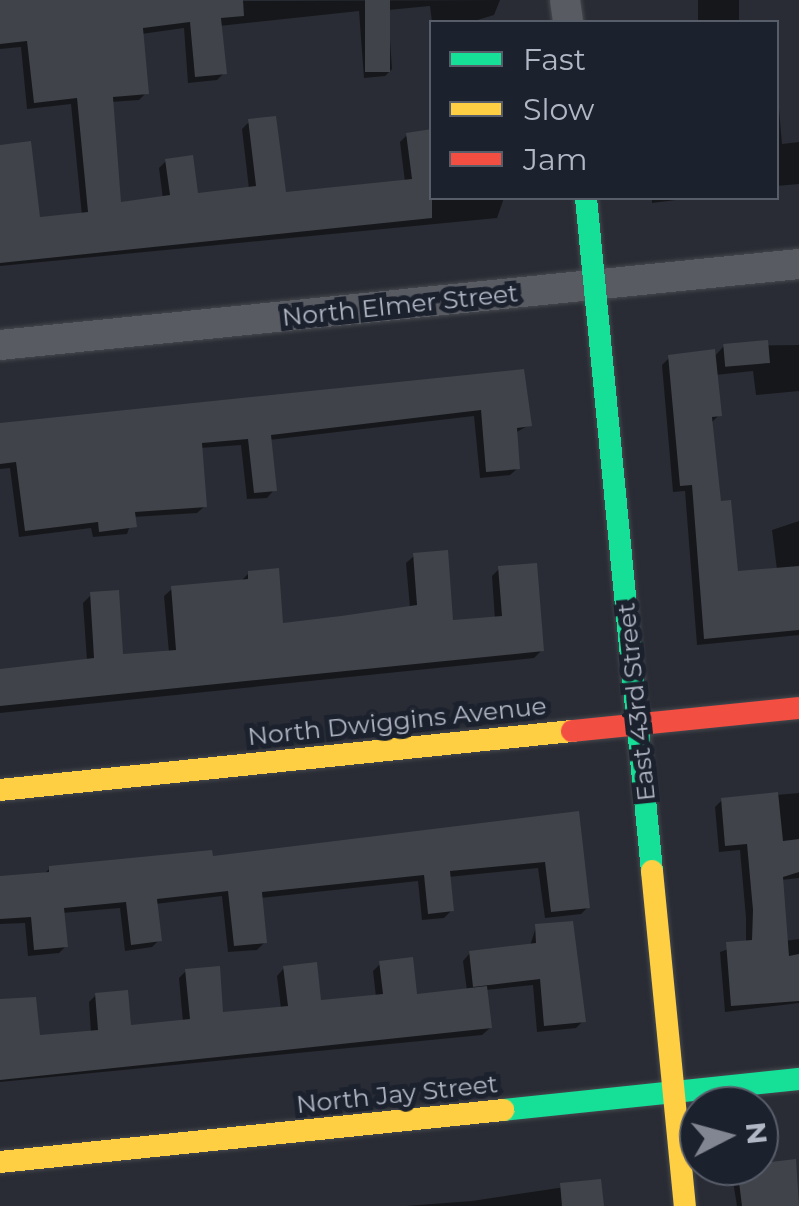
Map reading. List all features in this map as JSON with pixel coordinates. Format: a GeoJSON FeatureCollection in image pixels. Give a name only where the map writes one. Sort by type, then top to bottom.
{"type":"FeatureCollection","features":[{"type":"Feature","properties":{"kind":"street","name":"East 43rd Street"},"geometry":{"type":"LineString","coordinates":[[586,200],[686,1206]]}},
{"type":"Feature","properties":{"kind":"street","name":"North Elmer Street"},"geometry":{"type":"LineString","coordinates":[[0,345],[799,264]]}},
{"type":"Feature","properties":{"kind":"street","name":"North Dwiggins Avenue"},"geometry":{"type":"LineString","coordinates":[[0,790],[799,708]]}},
{"type":"Feature","properties":{"kind":"street","name":"North Jay Street"},"geometry":{"type":"LineString","coordinates":[[0,1162],[799,1079]]}},
{"type":"Feature","properties":{"kind":"building"},"geometry":{"type":"Polygon","coordinates":[[[0,0],[243,0],[244,16],[221,18],[227,74],[195,77],[190,22],[143,28],[149,94],[113,97],[121,202],[170,195],[165,159],[193,155],[198,193],[256,186],[248,119],[276,116],[286,192],[412,179],[406,133],[429,129],[432,218],[0,263],[0,145],[31,141],[40,217],[88,212],[77,98],[34,103],[27,41],[0,44],[0,0]]]}},
{"type":"Feature","properties":{"kind":"building"},"geometry":{"type":"Polygon","coordinates":[[[365,0],[390,0],[390,72],[365,72],[365,0]]]}},
{"type":"Feature","properties":{"kind":"building"},"geometry":{"type":"Polygon","coordinates":[[[768,340],[770,363],[725,367],[723,344],[768,340]]]}},
{"type":"Feature","properties":{"kind":"building"},"geometry":{"type":"Polygon","coordinates":[[[715,349],[722,416],[712,417],[721,501],[731,500],[738,571],[799,566],[799,630],[704,639],[692,485],[680,486],[668,355],[715,349]]]}},
{"type":"Feature","properties":{"kind":"building"},"geometry":{"type":"Polygon","coordinates":[[[524,369],[532,426],[517,428],[520,469],[486,472],[481,410],[271,435],[277,491],[254,493],[248,439],[202,443],[207,507],[135,512],[137,527],[99,532],[98,522],[25,531],[16,462],[0,464],[0,423],[524,369]]]}},
{"type":"Feature","properties":{"kind":"building"},"geometry":{"type":"Polygon","coordinates":[[[448,550],[453,620],[502,616],[498,566],[537,563],[544,651],[0,706],[0,669],[94,658],[90,592],[119,590],[123,654],[176,650],[171,586],[248,579],[248,571],[279,568],[283,623],[341,616],[417,605],[413,553],[448,550]]]}},
{"type":"Feature","properties":{"kind":"building"},"geometry":{"type":"Polygon","coordinates":[[[778,792],[783,841],[799,839],[799,872],[783,877],[789,956],[799,954],[799,1001],[731,1006],[726,942],[752,940],[753,910],[747,844],[725,846],[721,798],[778,792]]]}},
{"type":"Feature","properties":{"kind":"building"},"geometry":{"type":"Polygon","coordinates":[[[579,811],[590,908],[551,912],[545,862],[450,871],[454,911],[428,914],[424,875],[262,892],[267,943],[234,946],[228,891],[157,899],[162,941],[131,945],[126,902],[64,908],[68,947],[34,950],[31,917],[0,919],[0,876],[49,872],[49,866],[212,850],[213,856],[579,811]]]}},
{"type":"Feature","properties":{"kind":"building"},"geometry":{"type":"Polygon","coordinates":[[[573,921],[586,1022],[544,1026],[540,979],[473,987],[469,951],[536,943],[535,924],[573,921]]]}},
{"type":"Feature","properties":{"kind":"building"},"geometry":{"type":"Polygon","coordinates":[[[413,957],[417,994],[487,986],[492,1028],[0,1080],[0,999],[36,997],[40,1035],[98,1030],[95,993],[128,990],[131,1025],[190,1019],[185,969],[220,966],[223,1012],[288,1006],[283,966],[317,962],[321,1000],[383,994],[379,961],[413,957]]]}},
{"type":"Feature","properties":{"kind":"building"},"geometry":{"type":"Polygon","coordinates":[[[796,1159],[799,1206],[742,1206],[740,1186],[779,1186],[779,1161],[796,1159]]]}},
{"type":"Feature","properties":{"kind":"building"},"geometry":{"type":"Polygon","coordinates":[[[601,1179],[604,1206],[562,1206],[560,1183],[601,1179]]]}},
{"type":"Feature","properties":{"kind":"traffic: fast"},"geometry":{"type":"LineString","coordinates":[[586,200],[652,871]]}},
{"type":"Feature","properties":{"kind":"traffic: fast"},"geometry":{"type":"LineString","coordinates":[[503,1110],[799,1079]]}},
{"type":"Feature","properties":{"kind":"traffic: slow"},"geometry":{"type":"LineString","coordinates":[[0,790],[572,731]]}},
{"type":"Feature","properties":{"kind":"traffic: slow"},"geometry":{"type":"LineString","coordinates":[[652,871],[685,1206]]}},
{"type":"Feature","properties":{"kind":"traffic: slow"},"geometry":{"type":"LineString","coordinates":[[0,1162],[503,1110]]}},
{"type":"Feature","properties":{"kind":"traffic: jam"},"geometry":{"type":"LineString","coordinates":[[572,731],[799,708]]}}]}
